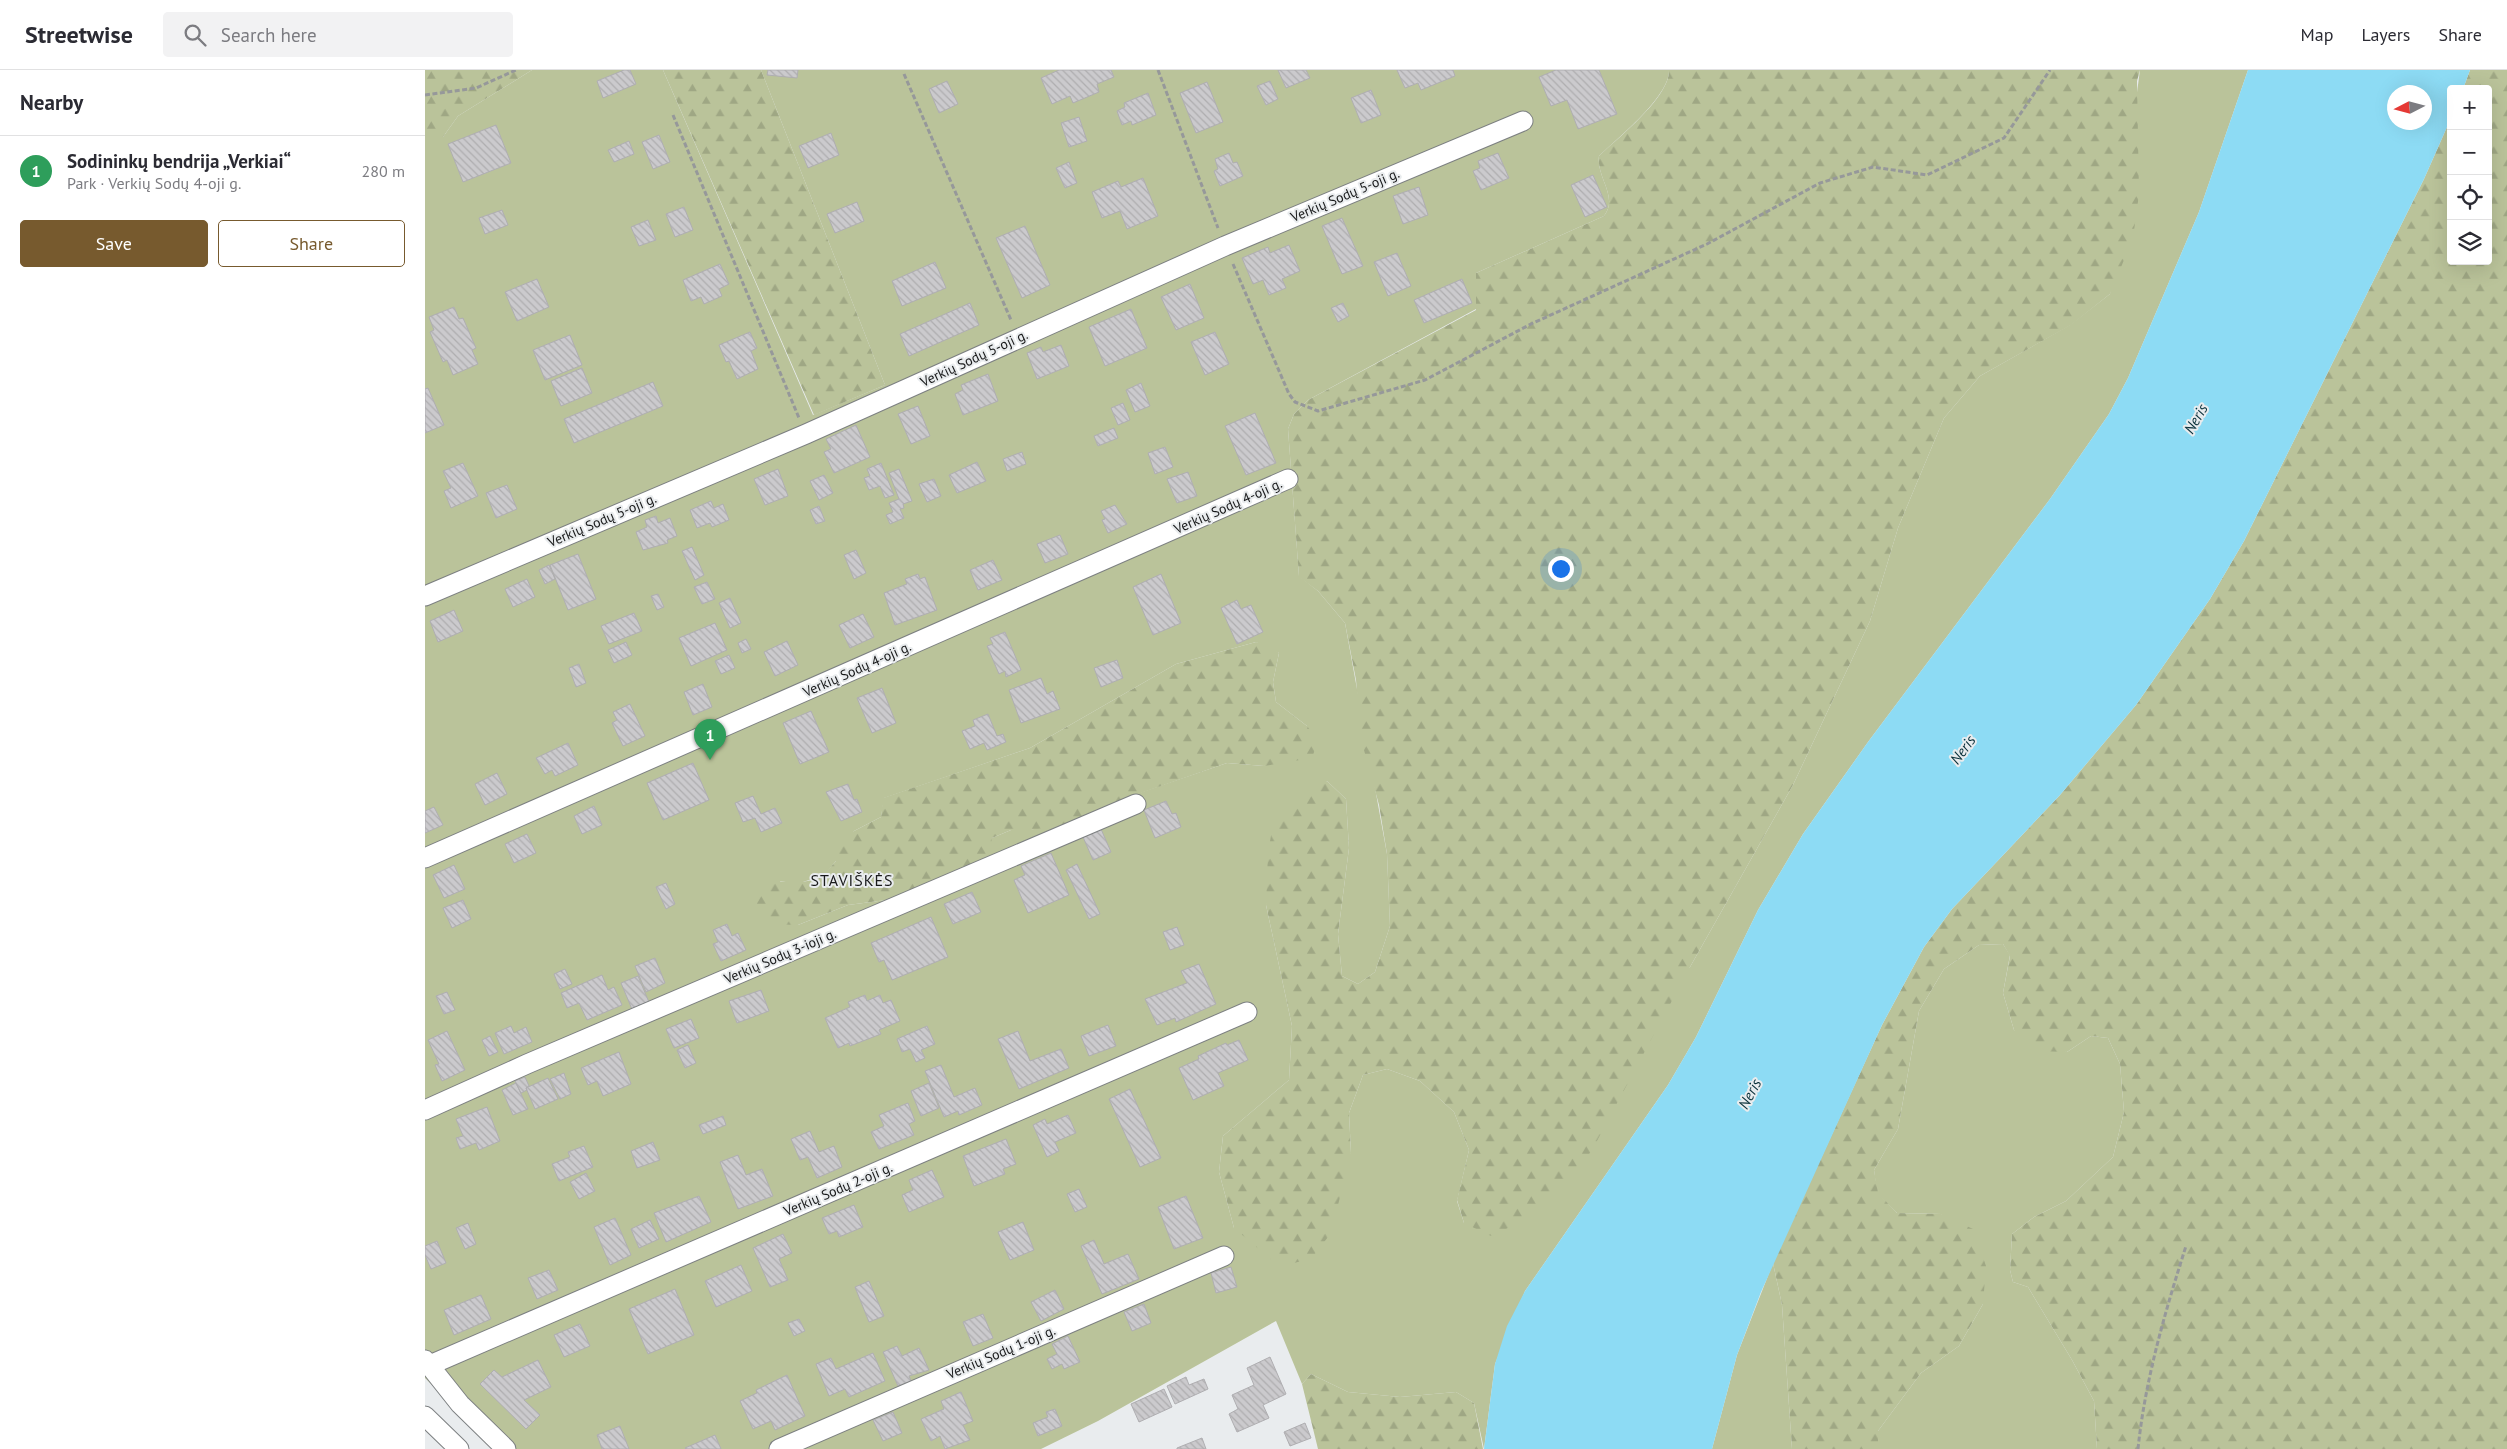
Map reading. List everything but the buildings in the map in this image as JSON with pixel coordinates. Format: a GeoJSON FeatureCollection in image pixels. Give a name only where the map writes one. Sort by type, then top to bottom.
{"type":"FeatureCollection","features":[{"type":"Feature","properties":{"kind":"street","name":"Verkių Sodų 5-oji g."},"geometry":{"type":"LineString","coordinates":[[425,596],[806,434],[1018,337],[1225,246],[1523,121]]}},
{"type":"Feature","properties":{"kind":"street","name":"Verkių Sodų 4-oji g."},"geometry":{"type":"LineString","coordinates":[[425,858],[1288,479]]}},
{"type":"Feature","properties":{"kind":"street","name":"Verkių Sodų 3-ioji g."},"geometry":{"type":"LineString","coordinates":[[425,1110],[527,1064],[1136,804]]}},
{"type":"Feature","properties":{"kind":"street","name":"Verkių Sodų 2-oji g."},"geometry":{"type":"LineString","coordinates":[[427,1363],[1247,1012]]}},
{"type":"Feature","properties":{"kind":"street","name":"Verkių Sodų 1-oji g."},"geometry":{"type":"LineString","coordinates":[[779,1449],[1224,1256]]}},
{"type":"Feature","properties":{"kind":"street"},"geometry":{"type":"LineString","coordinates":[[427,1363],[460,1404],[506,1449]]}},
{"type":"Feature","properties":{"kind":"street"},"geometry":{"type":"LineString","coordinates":[[425,1416],[459,1449]]}},
{"type":"Feature","properties":{"kind":"path"},"geometry":{"type":"LineString","coordinates":[[425,95],[476,88],[516,70]]}},
{"type":"Feature","properties":{"kind":"path"},"geometry":{"type":"LineString","coordinates":[[1289,394],[1295,402],[1318,411],[1425,380],[1531,324],[1707,244],[1820,183],[1873,167],[1927,175],[2004,138],[2049,70]]}},
{"type":"Feature","properties":{"kind":"path"},"geometry":{"type":"LineString","coordinates":[[904,74],[1018,337]]}},
{"type":"Feature","properties":{"kind":"path"},"geometry":{"type":"LineString","coordinates":[[673,116],[806,434]]}},
{"type":"Feature","properties":{"kind":"path"},"geometry":{"type":"LineString","coordinates":[[2137,1449],[2141,1411],[2172,1288],[2186,1246]]}},
{"type":"Feature","properties":{"kind":"green space"},"geometry":{"type":"Polygon","coordinates":[[[425,70],[532,70],[458,116],[443,137],[425,137],[425,70]]]}},
{"type":"Feature","properties":{"kind":"green space"},"geometry":{"type":"Polygon","coordinates":[[[532,70],[663,70],[813,415],[885,385],[761,70],[1669,70],[1667,80],[1661,92],[1652,104],[1630,128],[1599,156],[1599,164],[1609,202],[1604,216],[1476,273],[1476,309],[1308,400],[1294,414],[1288,429],[1299,576],[1318,591],[1345,623],[1387,854],[1390,926],[1375,972],[1358,984],[1342,976],[1338,934],[1349,848],[1346,799],[1327,781],[1266,905],[1292,1026],[1289,1080],[1223,1136],[1219,1172],[1234,1228],[1351,1153],[1349,1113],[1363,1075],[1387,1069],[1420,1081],[1454,1112],[1469,1150],[1457,1201],[1464,1223],[1690,967],[1793,785],[1870,621],[1898,528],[1944,418],[1980,376],[2070,325],[2110,294],[2140,70],[2248,70],[2199,212],[2128,378],[2109,414],[2050,499],[1868,742],[1803,834],[1758,910],[1696,1037],[1668,1085],[1525,1291],[1495,1364],[1484,1449],[1474,1403],[1456,1392],[1400,1397],[1348,1392],[1311,1374],[1302,1384],[1276,1321],[1098,1421],[1041,1449],[497,1449],[425,1378],[425,137],[443,137],[458,116],[532,70]],[[1256,642],[1176,664],[1030,748],[884,798],[881,817],[854,831],[836,861],[824,875],[797,884],[780,881],[798,925],[848,905],[940,893],[992,838],[1011,830],[1031,830],[1227,763],[1264,766],[1307,726],[1276,702],[1273,682],[1279,653],[1256,642]]]}},
{"type":"Feature","properties":{"kind":"green space"},"geometry":{"type":"Polygon","coordinates":[[[663,70],[761,70],[885,385],[814,415],[663,70]]]}},
{"type":"Feature","properties":{"kind":"green space"},"geometry":{"type":"Polygon","coordinates":[[[1669,70],[2140,70],[2137,81],[2139,194],[2133,238],[2110,294],[2071,325],[1980,376],[1944,418],[1898,528],[1870,621],[1793,785],[1690,967],[1591,1152],[1523,1221],[1491,1236],[1464,1223],[1457,1200],[1469,1150],[1454,1112],[1420,1081],[1387,1069],[1363,1075],[1349,1113],[1351,1153],[1331,1233],[1312,1258],[1280,1267],[1234,1228],[1219,1172],[1223,1136],[1289,1080],[1292,1026],[1266,905],[1268,853],[1273,824],[1327,781],[1346,799],[1349,848],[1338,934],[1342,976],[1358,984],[1375,972],[1390,926],[1387,854],[1379,805],[1361,739],[1356,680],[1345,623],[1318,591],[1299,577],[1288,429],[1294,414],[1308,400],[1476,310],[1476,273],[1604,216],[1609,202],[1599,164],[1599,156],[1630,128],[1652,104],[1667,81],[1669,70]]]}},
{"type":"Feature","properties":{"kind":"green space"},"geometry":{"type":"Polygon","coordinates":[[[2470,70],[2507,70],[2507,1449],[2097,1449],[2094,1401],[2072,1360],[2028,1287],[2013,1282],[2010,1270],[2012,1234],[2034,1217],[2066,1201],[2113,1157],[2124,1112],[2120,1064],[2108,1038],[2091,1036],[2067,1052],[2037,1051],[2014,1030],[2003,993],[2010,956],[2003,944],[1979,945],[1944,969],[1919,1011],[1898,1129],[1874,1170],[1878,1193],[1897,1213],[1941,1214],[1973,1229],[1986,1266],[1983,1304],[1959,1346],[1921,1373],[1878,1431],[1878,1449],[1792,1449],[1782,1305],[1773,1263],[1882,1025],[1924,947],[1952,909],[2060,795],[2136,705],[2210,599],[2244,541],[2424,179],[2447,127],[2447,265],[2492,265],[2492,85],[2464,85],[2470,70]]]}},
{"type":"Feature","properties":{"kind":"green space"},"geometry":{"type":"Polygon","coordinates":[[[1256,642],[1269,645],[1279,653],[1273,682],[1276,702],[1307,726],[1318,740],[1312,758],[1264,766],[1227,763],[1135,795],[1065,825],[1031,830],[1011,830],[992,838],[986,871],[940,893],[848,905],[798,925],[768,924],[753,909],[751,897],[762,881],[802,882],[819,877],[836,861],[835,848],[854,831],[881,817],[883,798],[1030,748],[1176,664],[1256,642]]]}},
{"type":"Feature","properties":{"kind":"green space"},"geometry":{"type":"Polygon","coordinates":[[[2003,944],[2010,955],[2003,993],[2014,1030],[2067,1052],[2091,1036],[2108,1038],[2120,1064],[2124,1112],[2113,1157],[2066,1201],[2034,1217],[2012,1234],[2010,1270],[2013,1282],[2028,1287],[2072,1360],[2094,1401],[2097,1449],[1878,1449],[1878,1431],[1921,1373],[1959,1346],[1983,1304],[1941,1214],[1897,1213],[1877,1193],[1874,1170],[1898,1129],[1919,1011],[1944,969],[1979,945],[2003,944]]]}},
{"type":"Feature","properties":{"kind":"green space"},"geometry":{"type":"Polygon","coordinates":[[[1773,1263],[1782,1305],[1792,1449],[1712,1449],[1737,1355],[1773,1263]]]}},
{"type":"Feature","properties":{"kind":"green space"},"geometry":{"type":"Polygon","coordinates":[[[1311,1374],[1348,1392],[1400,1397],[1456,1392],[1474,1403],[1483,1449],[1318,1449],[1302,1384],[1311,1374]]]}},
{"type":"Feature","properties":{"kind":"water","name":"Neris"},"geometry":{"type":"Polygon","coordinates":[[[2248,70],[2470,70],[2464,85],[2447,85],[2447,127],[2424,179],[2244,541],[2210,599],[2136,705],[2060,795],[1952,909],[1924,947],[1882,1025],[1761,1292],[1737,1355],[1712,1449],[1484,1449],[1495,1364],[1507,1326],[1525,1291],[1668,1085],[1696,1037],[1758,910],[1803,834],[1868,742],[2050,499],[2109,414],[2128,378],[2199,212],[2248,70]]]}},
{"type":"Feature","properties":{"kind":"place","name":"Sodininkų bendrija „Verkiai“"},"geometry":{"type":"Point","coordinates":[710,760]}},
{"type":"Feature","properties":{"kind":"district","name":"STAVIŠKĖS"},"geometry":{"type":"Point","coordinates":[852,880]}}]}
